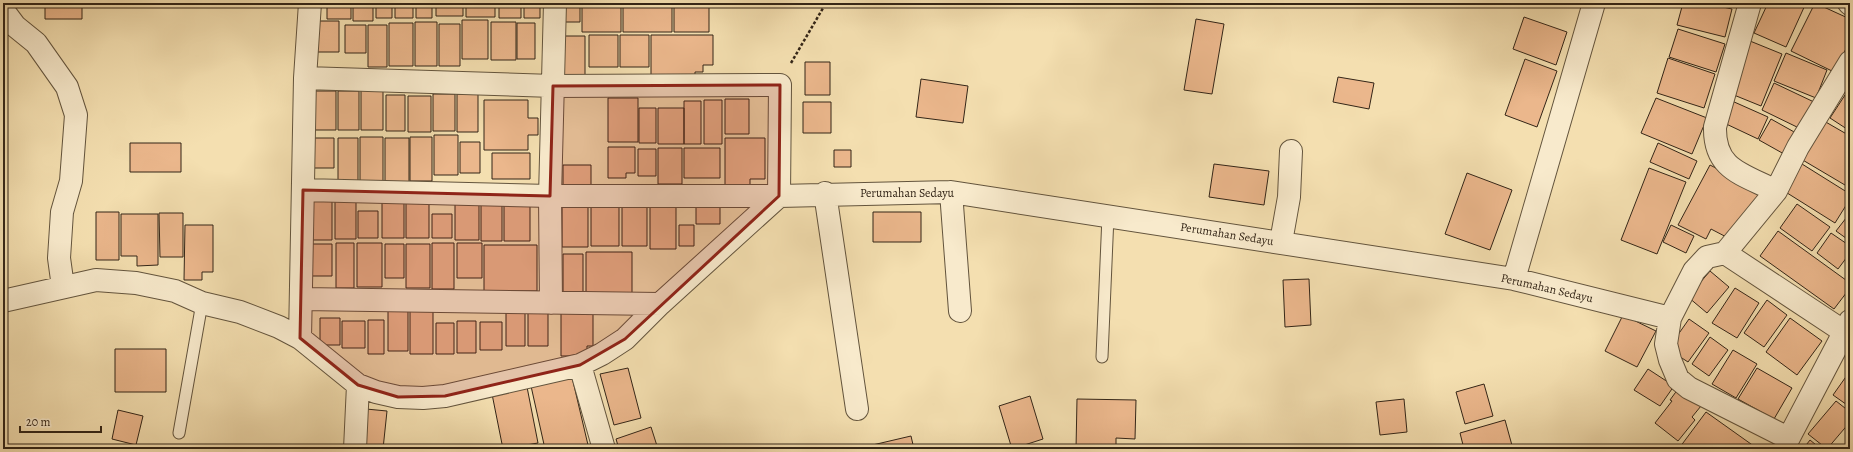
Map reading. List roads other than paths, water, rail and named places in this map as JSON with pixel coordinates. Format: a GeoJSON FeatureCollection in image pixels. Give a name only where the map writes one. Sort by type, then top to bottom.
{"type":"FeatureCollection","features":[{"type":"Feature","properties":{"kind":"street"},"geometry":{"type":"LineString","coordinates":[[300,338],[302,299],[305,78],[310,3]]}},
{"type":"Feature","properties":{"kind":"street"},"geometry":{"type":"LineString","coordinates":[[551,303],[550,196],[555,3]]}},
{"type":"Feature","properties":{"kind":"street"},"geometry":{"type":"LineString","coordinates":[[1514,278],[1594,3]]}},
{"type":"Feature","properties":{"kind":"street"},"geometry":{"type":"LineString","coordinates":[[1750,3],[1715,127],[1715,138],[1721,158],[1728,167],[1776,191]]}},
{"type":"Feature","properties":{"kind":"street"},"geometry":{"type":"LineString","coordinates":[[3,10],[15,26],[36,43],[67,87],[76,115],[71,181],[62,212],[59,258],[63,287]]}},
{"type":"Feature","properties":{"kind":"street"},"geometry":{"type":"LineString","coordinates":[[1725,253],[1847,326],[1785,444],[1689,388],[1678,379],[1670,360],[1666,344],[1670,318],[1694,271],[1707,257],[1725,253],[1776,191],[1798,147],[1850,62]]}},
{"type":"Feature","properties":{"kind":"street"},"geometry":{"type":"LineString","coordinates":[[3,301],[96,280],[136,283],[175,291],[202,303],[240,312],[279,327],[300,338],[358,385],[376,392],[398,397],[423,398],[445,396],[580,365],[625,339],[660,304],[779,196],[780,85],[553,86],[305,78]]}},
{"type":"Feature","properties":{"kind":"street"},"geometry":{"type":"LineString","coordinates":[[1281,242],[1290,197],[1291,151]]}},
{"type":"Feature","properties":{"kind":"street","name":"Perumahan Sedayu"},"geometry":{"type":"LineString","coordinates":[[303,190],[550,196],[779,196],[825,193],[951,192],[1514,278],[1670,318]]}},
{"type":"Feature","properties":{"kind":"street"},"geometry":{"type":"LineString","coordinates":[[951,192],[960,311]]}},
{"type":"Feature","properties":{"kind":"street"},"geometry":{"type":"LineString","coordinates":[[825,193],[857,409]]}},
{"type":"Feature","properties":{"kind":"street"},"geometry":{"type":"LineString","coordinates":[[302,299],[660,304]]}},
{"type":"Feature","properties":{"kind":"street"},"geometry":{"type":"LineString","coordinates":[[580,365],[604,449]]}},
{"type":"Feature","properties":{"kind":"street"},"geometry":{"type":"LineString","coordinates":[[355,449],[358,385]]}},
{"type":"Feature","properties":{"kind":"lane"},"geometry":{"type":"LineString","coordinates":[[1102,356],[1108,216]]}},
{"type":"Feature","properties":{"kind":"lane"},"geometry":{"type":"LineString","coordinates":[[179,433],[202,303]]}}]}
